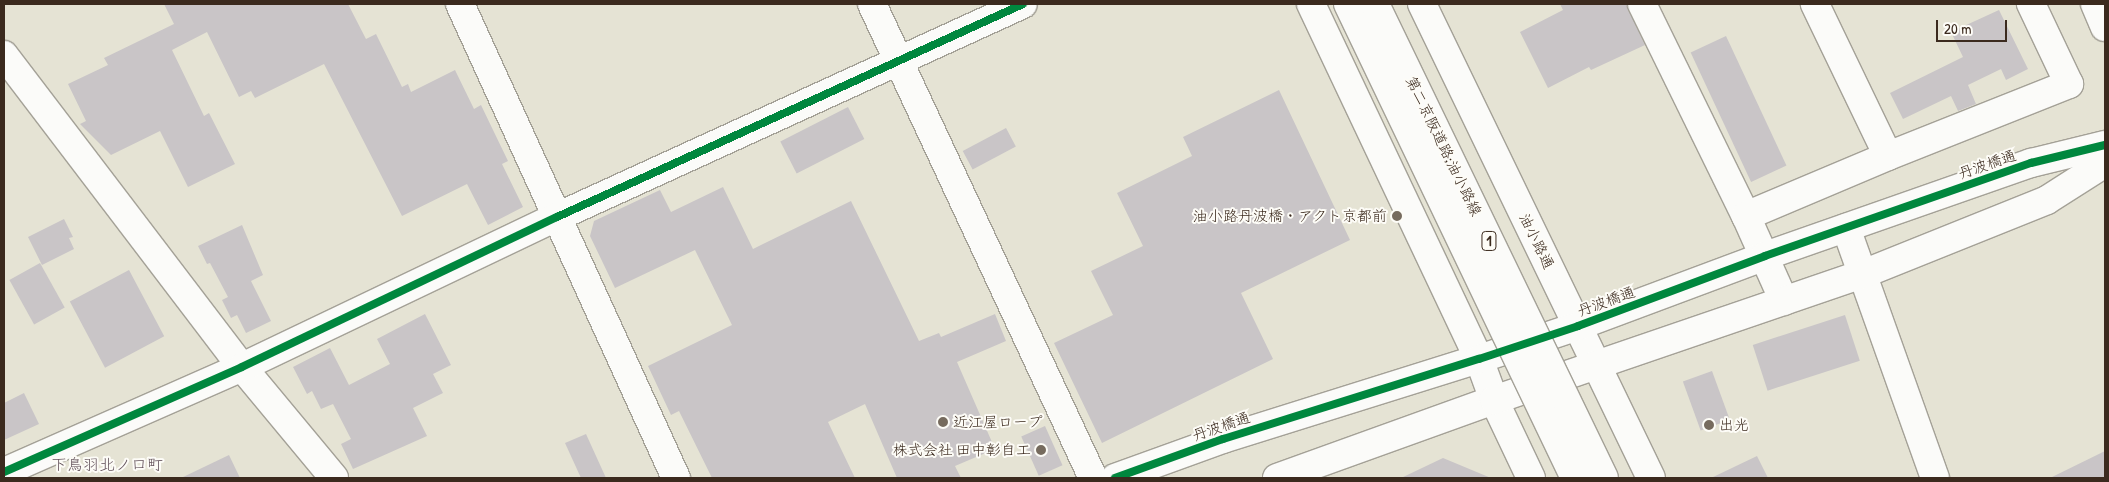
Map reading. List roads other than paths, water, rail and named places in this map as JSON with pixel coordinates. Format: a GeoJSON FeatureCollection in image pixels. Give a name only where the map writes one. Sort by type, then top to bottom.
{"type":"FeatureCollection","features":[{"type":"Feature","properties":{"kind":"main road"},"geometry":{"type":"LineString","coordinates":[[460,4],[676,478]]}},
{"type":"Feature","properties":{"kind":"main road"},"geometry":{"type":"LineString","coordinates":[[872,4],[1094,478]]}},
{"type":"Feature","properties":{"kind":"main road"},"geometry":{"type":"LineString","coordinates":[[4,472],[242,367],[557,217],[1023,4]]}},
{"type":"Feature","properties":{"kind":"main road"},"geometry":{"type":"LineString","coordinates":[[1311,4],[1479,359],[1494,400],[1531,478]]}},
{"type":"Feature","properties":{"kind":"main road","name":"第二京阪道路;油小路線"},"geometry":{"type":"LineString","coordinates":[[1348,4],[1575,478]]}},
{"type":"Feature","properties":{"kind":"main road","name":"第二京阪道路;油小路線"},"geometry":{"type":"LineString","coordinates":[[1375,4],[1604,478]]}},
{"type":"Feature","properties":{"kind":"main road","name":"油小路通"},"geometry":{"type":"LineString","coordinates":[[1422,4],[1651,478]]}},
{"type":"Feature","properties":{"kind":"main road"},"geometry":{"type":"LineString","coordinates":[[1642,4],[1746,216],[1784,301]]}},
{"type":"Feature","properties":{"kind":"main road"},"geometry":{"type":"LineString","coordinates":[[1815,4],[1888,156]]}},
{"type":"Feature","properties":{"kind":"main road"},"geometry":{"type":"LineString","coordinates":[[1746,216],[1888,156],[2069,84],[2031,4]]}},
{"type":"Feature","properties":{"kind":"main road"},"geometry":{"type":"LineString","coordinates":[[2095,4],[2105,27]]}},
{"type":"Feature","properties":{"kind":"main road"},"geometry":{"type":"LineString","coordinates":[[4,55],[242,367],[334,478]]}},
{"type":"Feature","properties":{"kind":"main road","name":"丹波橋通"},"geometry":{"type":"LineString","coordinates":[[1115,478],[1223,439],[1578,326],[1765,256],[2031,163],[2105,145]]}},
{"type":"Feature","properties":{"kind":"main road"},"geometry":{"type":"LineString","coordinates":[[1276,478],[1494,400],[1863,274],[2047,200],[2105,163]]}},
{"type":"Feature","properties":{"kind":"main road"},"geometry":{"type":"LineString","coordinates":[[1846,228],[1935,478]]}},
{"type":"Feature","properties":{"kind":"place","name":"油小路丹波橋・アクト京都前"},"geometry":{"type":"Point","coordinates":[1397,216]}},
{"type":"Feature","properties":{"kind":"place","name":"近江屋ロープ"},"geometry":{"type":"Point","coordinates":[943,422]}},
{"type":"Feature","properties":{"kind":"place","name":"出光"},"geometry":{"type":"Point","coordinates":[1709,425]}},
{"type":"Feature","properties":{"kind":"place","name":"株式会社 田中彰自工"},"geometry":{"type":"Point","coordinates":[1041,450]}},
{"type":"Feature","properties":{"kind":"district","name":"下鳥羽北ノ口町"},"geometry":{"type":"Point","coordinates":[107,464]}}]}
